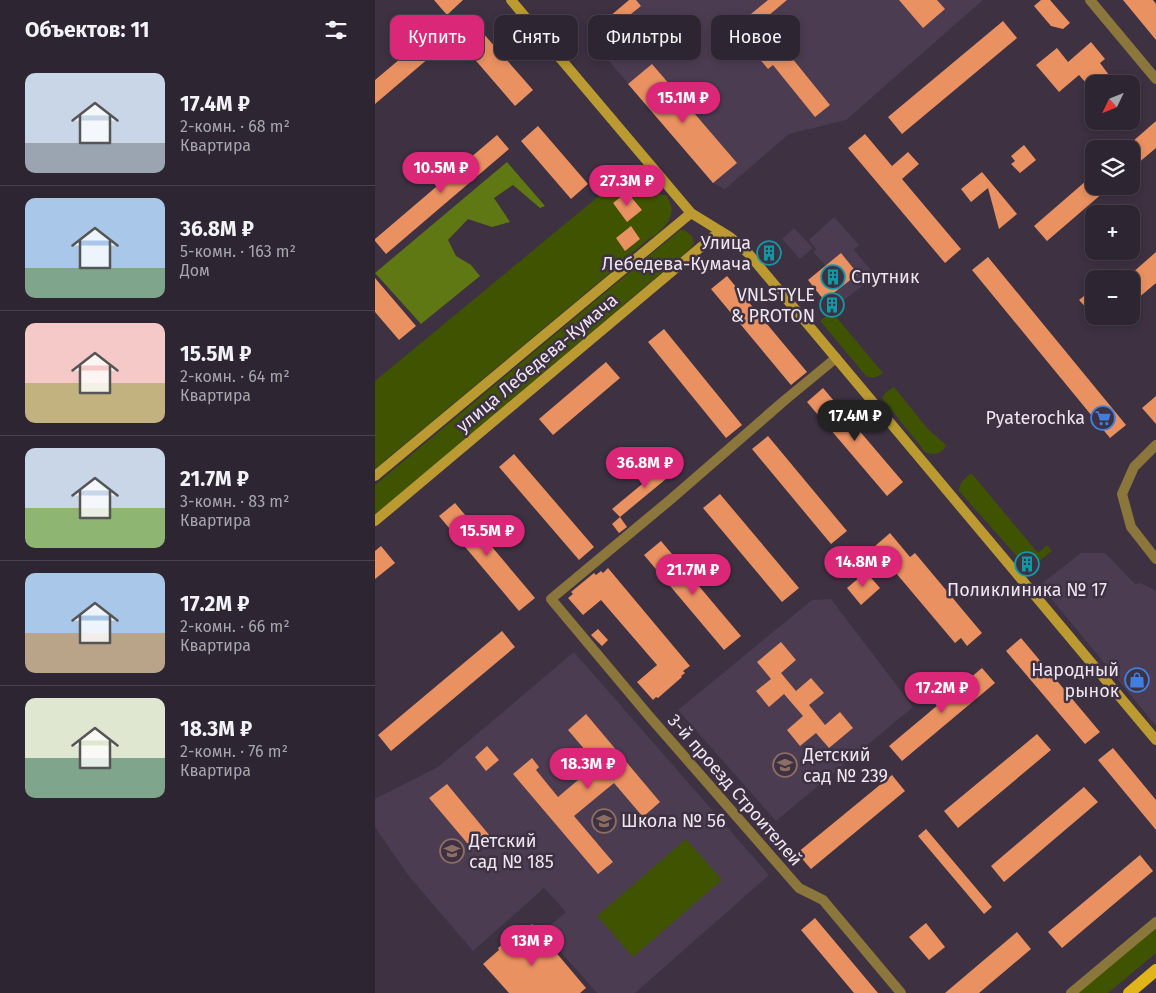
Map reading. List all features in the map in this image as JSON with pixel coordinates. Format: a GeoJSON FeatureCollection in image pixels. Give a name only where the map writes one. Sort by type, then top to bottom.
{"type":"FeatureCollection","features":[{"type":"Feature","properties":{"kind":"main road"},"geometry":{"type":"LineString","coordinates":[[511,0],[691,214],[730,237],[748,253],[1156,740]]}},
{"type":"Feature","properties":{"kind":"main road","name":"улица Лебедева-Кумача"},"geometry":{"type":"LineString","coordinates":[[375,476],[691,214]]}},
{"type":"Feature","properties":{"kind":"main road","name":"улица Лебедева-Кумача"},"geometry":{"type":"LineString","coordinates":[[375,520],[720,231]]}},
{"type":"Feature","properties":{"kind":"main road"},"geometry":{"type":"LineString","coordinates":[[1129,993],[1156,970]]}},
{"type":"Feature","properties":{"kind":"street"},"geometry":{"type":"LineString","coordinates":[[1090,0],[1156,79]]}},
{"type":"Feature","properties":{"kind":"street","name":"3-й проезд Строителей"},"geometry":{"type":"LineString","coordinates":[[836,358],[551,599],[649,716],[799,888],[823,900],[901,993]]}},
{"type":"Feature","properties":{"kind":"street"},"geometry":{"type":"LineString","coordinates":[[1156,445],[1135,467],[1122,494],[1131,527],[1156,559]]}},
{"type":"Feature","properties":{"kind":"street"},"geometry":{"type":"LineString","coordinates":[[1071,993],[1156,922]]}},
{"type":"Feature","properties":{"kind":"shaded area"},"geometry":{"type":"Polygon","coordinates":[[[630,0],[983,0],[846,120],[789,134],[725,189],[713,183],[608,60],[701,60],[701,15],[614,15],[630,0]]]}},
{"type":"Feature","properties":{"kind":"shaded area"},"geometry":{"type":"Polygon","coordinates":[[[834,217],[859,245],[854,250],[875,275],[831,311],[808,280],[826,266],[813,252],[816,249],[809,240],[834,217]]]}},
{"type":"Feature","properties":{"kind":"shaded area"},"geometry":{"type":"Polygon","coordinates":[[[794,228],[813,248],[800,259],[782,239],[794,228]]]}},
{"type":"Feature","properties":{"kind":"shaded area"},"geometry":{"type":"Polygon","coordinates":[[[1081,553],[1105,553],[1135,584],[1140,583],[1156,591],[1156,726],[1040,585],[1081,553]]]}},
{"type":"Feature","properties":{"kind":"shaded area","name":"Детский сад № 239"},"geometry":{"type":"Polygon","coordinates":[[[831,599],[913,707],[776,821],[678,710],[812,600],[831,599]]]}},
{"type":"Feature","properties":{"kind":"shaded area","name":"Школа № 56"},"geometry":{"type":"Polygon","coordinates":[[[574,652],[769,875],[635,993],[597,993],[543,932],[566,912],[544,888],[473,951],[408,875],[375,827],[375,799],[438,767],[574,652]]]}},
{"type":"Feature","properties":{"kind":"green space"},"geometry":{"type":"Polygon","coordinates":[[[507,162],[545,206],[540,208],[513,185],[494,198],[510,222],[492,227],[468,219],[448,240],[456,256],[471,265],[480,276],[421,324],[375,273],[507,162]]]}},
{"type":"Feature","properties":{"kind":"green space"},"geometry":{"type":"Polygon","coordinates":[[[640,165],[646,171],[644,174],[661,195],[666,195],[671,205],[670,218],[664,227],[375,469],[375,381],[634,167],[640,165]]]}},
{"type":"Feature","properties":{"kind":"green space"},"geometry":{"type":"Polygon","coordinates":[[[680,230],[684,230],[692,236],[694,243],[691,248],[375,515],[375,485],[680,230]]]}},
{"type":"Feature","properties":{"kind":"green space"},"geometry":{"type":"Polygon","coordinates":[[[832,312],[883,373],[875,377],[866,376],[821,322],[832,312]]]}},
{"type":"Feature","properties":{"kind":"green space"},"geometry":{"type":"Polygon","coordinates":[[[894,387],[928,429],[946,445],[940,452],[932,454],[925,452],[882,398],[886,392],[894,387]]]}},
{"type":"Feature","properties":{"kind":"green space"},"geometry":{"type":"Polygon","coordinates":[[[970,474],[973,475],[1038,553],[1047,545],[1052,551],[1033,566],[1025,558],[1021,561],[959,491],[961,483],[970,474]]]}},
{"type":"Feature","properties":{"kind":"green space"},"geometry":{"type":"Polygon","coordinates":[[[686,839],[722,880],[633,957],[597,916],[686,839]]]}},
{"type":"Feature","properties":{"kind":"green space"},"geometry":{"type":"Polygon","coordinates":[[[1156,928],[1156,953],[1108,993],[1077,993],[1156,928]]]}},
{"type":"Feature","properties":{"kind":"building"},"geometry":{"type":"Polygon","coordinates":[[[434,0],[463,0],[447,15],[434,0]]]}},
{"type":"Feature","properties":{"kind":"building"},"geometry":{"type":"Polygon","coordinates":[[[629,0],[636,0],[641,6],[630,15],[611,15],[629,0]]]}},
{"type":"Feature","properties":{"kind":"building"},"geometry":{"type":"Polygon","coordinates":[[[768,0],[787,0],[769,15],[750,15],[768,0]]]}},
{"type":"Feature","properties":{"kind":"building"},"geometry":{"type":"Polygon","coordinates":[[[899,0],[937,0],[945,9],[923,28],[899,0]]]}},
{"type":"Feature","properties":{"kind":"building"},"geometry":{"type":"Polygon","coordinates":[[[1041,0],[1050,0],[1070,23],[1063,29],[1051,26],[1034,6],[1041,0]]]}},
{"type":"Feature","properties":{"kind":"building"},"geometry":{"type":"Polygon","coordinates":[[[1123,0],[1153,0],[1156,4],[1156,40],[1123,0]]]}},
{"type":"Feature","properties":{"kind":"building"},"geometry":{"type":"Polygon","coordinates":[[[1003,21],[1017,38],[902,134],[888,117],[1003,21]]]}},
{"type":"Feature","properties":{"kind":"building"},"geometry":{"type":"Polygon","coordinates":[[[484,34],[494,46],[494,60],[507,60],[533,90],[515,106],[475,60],[484,60],[484,34]]]}},
{"type":"Feature","properties":{"kind":"building"},"geometry":{"type":"Polygon","coordinates":[[[1091,42],[1105,59],[1100,63],[1109,75],[1085,75],[1085,82],[1079,75],[1059,92],[1036,65],[1057,48],[1068,62],[1091,42]]]}},
{"type":"Feature","properties":{"kind":"building"},"geometry":{"type":"Polygon","coordinates":[[[399,60],[427,60],[375,104],[375,80],[399,60]]]}},
{"type":"Feature","properties":{"kind":"building"},"geometry":{"type":"Polygon","coordinates":[[[761,60],[794,60],[830,105],[815,117],[773,65],[768,69],[761,60]]]}},
{"type":"Feature","properties":{"kind":"building"},"geometry":{"type":"Polygon","coordinates":[[[652,64],[737,163],[713,183],[628,84],[652,64]]]}},
{"type":"Feature","properties":{"kind":"building"},"geometry":{"type":"Polygon","coordinates":[[[1156,121],[1156,148],[1140,161],[1140,140],[1134,140],[1156,121]]]}},
{"type":"Feature","properties":{"kind":"building"},"geometry":{"type":"Polygon","coordinates":[[[538,126],[588,184],[571,199],[521,141],[538,126]]]}},
{"type":"Feature","properties":{"kind":"building"},"geometry":{"type":"Polygon","coordinates":[[[865,134],[892,166],[908,152],[919,164],[902,179],[961,249],[945,263],[848,148],[865,134]]]}},
{"type":"Feature","properties":{"kind":"building"},"geometry":{"type":"Polygon","coordinates":[[[497,135],[509,149],[386,254],[375,239],[497,135]]]}},
{"type":"Feature","properties":{"kind":"building"},"geometry":{"type":"Polygon","coordinates":[[[1024,145],[1036,160],[1020,173],[1011,164],[1015,161],[1011,156],[1024,145]]]}},
{"type":"Feature","properties":{"kind":"building"},"geometry":{"type":"Polygon","coordinates":[[[982,172],[1017,214],[999,229],[988,188],[971,202],[961,189],[982,172]]]}},
{"type":"Feature","properties":{"kind":"building"},"geometry":{"type":"Polygon","coordinates":[[[1085,182],[1085,195],[1101,195],[1089,205],[1085,205],[1085,208],[1047,241],[1034,226],[1085,182]]]}},
{"type":"Feature","properties":{"kind":"building"},"geometry":{"type":"Polygon","coordinates":[[[627,192],[642,210],[627,222],[613,203],[627,192]]]}},
{"type":"Feature","properties":{"kind":"building"},"geometry":{"type":"Polygon","coordinates":[[[631,226],[640,239],[625,251],[616,238],[631,226]]]}},
{"type":"Feature","properties":{"kind":"building"},"geometry":{"type":"Polygon","coordinates":[[[1156,252],[1156,283],[1140,296],[1140,270],[1136,270],[1156,252]]]}},
{"type":"Feature","properties":{"kind":"building","name":"Спутник"},"geometry":{"type":"Polygon","coordinates":[[[841,253],[858,274],[831,295],[839,304],[831,311],[808,280],[841,253]]]}},
{"type":"Feature","properties":{"kind":"building"},"geometry":{"type":"Polygon","coordinates":[[[988,257],[1126,425],[1110,438],[972,270],[988,257]]]}},
{"type":"Feature","properties":{"kind":"building"},"geometry":{"type":"Polygon","coordinates":[[[727,276],[807,372],[791,385],[711,289],[727,276]]]}},
{"type":"Feature","properties":{"kind":"building"},"geometry":{"type":"Polygon","coordinates":[[[375,278],[416,326],[399,340],[375,312],[375,278]]]}},
{"type":"Feature","properties":{"kind":"building"},"geometry":{"type":"Polygon","coordinates":[[[1085,295],[1085,306],[1079,300],[1085,295]]]}},
{"type":"Feature","properties":{"kind":"building"},"geometry":{"type":"Polygon","coordinates":[[[664,329],[742,425],[726,438],[648,342],[664,329]]]}},
{"type":"Feature","properties":{"kind":"building"},"geometry":{"type":"Polygon","coordinates":[[[606,362],[620,378],[553,435],[539,419],[606,362]]]}},
{"type":"Feature","properties":{"kind":"building"},"geometry":{"type":"Polygon","coordinates":[[[823,388],[903,482],[887,496],[807,402],[823,388]]]}},
{"type":"Feature","properties":{"kind":"building"},"geometry":{"type":"Polygon","coordinates":[[[1156,396],[1156,424],[1142,408],[1156,396]]]}},
{"type":"Feature","properties":{"kind":"building"},"geometry":{"type":"Polygon","coordinates":[[[768,436],[847,531],[831,544],[752,449],[768,436]]]}},
{"type":"Feature","properties":{"kind":"building"},"geometry":{"type":"Polygon","coordinates":[[[514,454],[594,547],[579,560],[499,467],[514,454]]]}},
{"type":"Feature","properties":{"kind":"building"},"geometry":{"type":"Polygon","coordinates":[[[670,461],[678,469],[620,517],[612,509],[670,461]]]}},
{"type":"Feature","properties":{"kind":"building"},"geometry":{"type":"Polygon","coordinates":[[[720,494],[799,588],[782,602],[703,508],[720,494]]]}},
{"type":"Feature","properties":{"kind":"building"},"geometry":{"type":"Polygon","coordinates":[[[455,503],[535,598],[519,611],[439,516],[455,503]]]}},
{"type":"Feature","properties":{"kind":"building"},"geometry":{"type":"Polygon","coordinates":[[[620,517],[627,527],[619,533],[612,524],[620,517]]]}},
{"type":"Feature","properties":{"kind":"building"},"geometry":{"type":"Polygon","coordinates":[[[890,533],[910,557],[915,553],[982,633],[967,646],[961,638],[955,643],[874,547],[890,533]]]}},
{"type":"Feature","properties":{"kind":"building"},"geometry":{"type":"Polygon","coordinates":[[[661,541],[741,636],[724,650],[644,555],[661,541]]]}},
{"type":"Feature","properties":{"kind":"building"},"geometry":{"type":"Polygon","coordinates":[[[381,546],[395,563],[375,579],[375,551],[381,546]]]}},
{"type":"Feature","properties":{"kind":"building"},"geometry":{"type":"Polygon","coordinates":[[[608,568],[690,666],[683,671],[685,673],[682,677],[658,698],[656,697],[653,700],[637,682],[657,665],[601,600],[583,615],[568,598],[573,594],[571,592],[594,573],[596,575],[601,571],[603,573],[608,568]]]}},
{"type":"Feature","properties":{"kind":"building"},"geometry":{"type":"Polygon","coordinates":[[[866,572],[880,588],[861,605],[847,588],[866,572]]]}},
{"type":"Feature","properties":{"kind":"building"},"geometry":{"type":"Polygon","coordinates":[[[598,629],[608,640],[602,646],[591,635],[598,629]]]}},
{"type":"Feature","properties":{"kind":"building"},"geometry":{"type":"Polygon","coordinates":[[[502,631],[515,647],[391,751],[378,735],[502,631]]]}},
{"type":"Feature","properties":{"kind":"building"},"geometry":{"type":"Polygon","coordinates":[[[1021,638],[1100,732],[1085,744],[1006,651],[1021,638]]]}},
{"type":"Feature","properties":{"kind":"building"},"geometry":{"type":"Polygon","coordinates":[[[781,642],[796,660],[781,673],[796,691],[811,678],[824,693],[809,705],[825,725],[840,712],[853,728],[829,748],[816,733],[800,746],[787,730],[803,716],[784,694],[769,707],[756,691],[771,679],[757,662],[781,642]]]}},
{"type":"Feature","properties":{"kind":"building"},"geometry":{"type":"Polygon","coordinates":[[[982,668],[995,683],[902,761],[889,746],[982,668]]]}},
{"type":"Feature","properties":{"kind":"building"},"geometry":{"type":"Polygon","coordinates":[[[586,714],[660,802],[643,817],[614,783],[574,816],[613,862],[598,874],[513,774],[532,758],[539,767],[536,770],[558,797],[597,764],[568,730],[586,714]]]}},
{"type":"Feature","properties":{"kind":"building"},"geometry":{"type":"Polygon","coordinates":[[[1037,734],[1051,750],[958,828],[944,811],[1037,734]]]}},
{"type":"Feature","properties":{"kind":"building"},"geometry":{"type":"Polygon","coordinates":[[[487,746],[499,760],[486,771],[475,757],[487,746]]]}},
{"type":"Feature","properties":{"kind":"building"},"geometry":{"type":"Polygon","coordinates":[[[1113,748],[1156,800],[1156,830],[1098,760],[1113,748]]]}},
{"type":"Feature","properties":{"kind":"building"},"geometry":{"type":"Polygon","coordinates":[[[892,775],[905,791],[811,869],[797,853],[892,775]]]}},
{"type":"Feature","properties":{"kind":"building"},"geometry":{"type":"Polygon","coordinates":[[[447,784],[490,836],[473,850],[429,798],[447,784]]]}},
{"type":"Feature","properties":{"kind":"building"},"geometry":{"type":"Polygon","coordinates":[[[1084,787],[1098,802],[1004,882],[991,866],[1084,787]]]}},
{"type":"Feature","properties":{"kind":"building"},"geometry":{"type":"Polygon","coordinates":[[[926,829],[992,907],[984,914],[918,836],[926,829]]]}},
{"type":"Feature","properties":{"kind":"building"},"geometry":{"type":"Polygon","coordinates":[[[1140,855],[1153,871],[1062,948],[1048,932],[1140,855]]]}},
{"type":"Feature","properties":{"kind":"building"},"geometry":{"type":"Polygon","coordinates":[[[815,918],[878,993],[854,993],[801,930],[815,918]]]}},
{"type":"Feature","properties":{"kind":"building"},"geometry":{"type":"Polygon","coordinates":[[[926,923],[945,947],[929,960],[909,937],[926,923]]]}},
{"type":"Feature","properties":{"kind":"building"},"geometry":{"type":"Polygon","coordinates":[[[532,924],[586,988],[580,993],[509,993],[483,964],[513,935],[516,938],[532,924]]]}},
{"type":"Feature","properties":{"kind":"building"},"geometry":{"type":"Polygon","coordinates":[[[1017,932],[1031,949],[979,993],[945,993],[1017,932]]]}},
{"type":"Feature","properties":{"kind":"place","name":"Улица Лебедева-Кумача"},"geometry":{"type":"Point","coordinates":[769,253]}},
{"type":"Feature","properties":{"kind":"place","name":"Спутник"},"geometry":{"type":"Point","coordinates":[833,277]}},
{"type":"Feature","properties":{"kind":"place","name":"VNLSTYLE & PROTON"},"geometry":{"type":"Point","coordinates":[832,305]}},
{"type":"Feature","properties":{"kind":"place","name":"Pyaterochka"},"geometry":{"type":"Point","coordinates":[1103,418]}},
{"type":"Feature","properties":{"kind":"place","name":"Поликлиника № 17"},"geometry":{"type":"Point","coordinates":[1027,564]}},
{"type":"Feature","properties":{"kind":"place","name":"Народный рынок"},"geometry":{"type":"Point","coordinates":[1137,680]}},
{"type":"Feature","properties":{"kind":"place","name":"Детский сад № 239"},"geometry":{"type":"Point","coordinates":[785,765]}},
{"type":"Feature","properties":{"kind":"place","name":"Школа № 56"},"geometry":{"type":"Point","coordinates":[604,821]}},
{"type":"Feature","properties":{"kind":"place","name":"Детский сад № 185"},"geometry":{"type":"Point","coordinates":[452,851]}}]}
